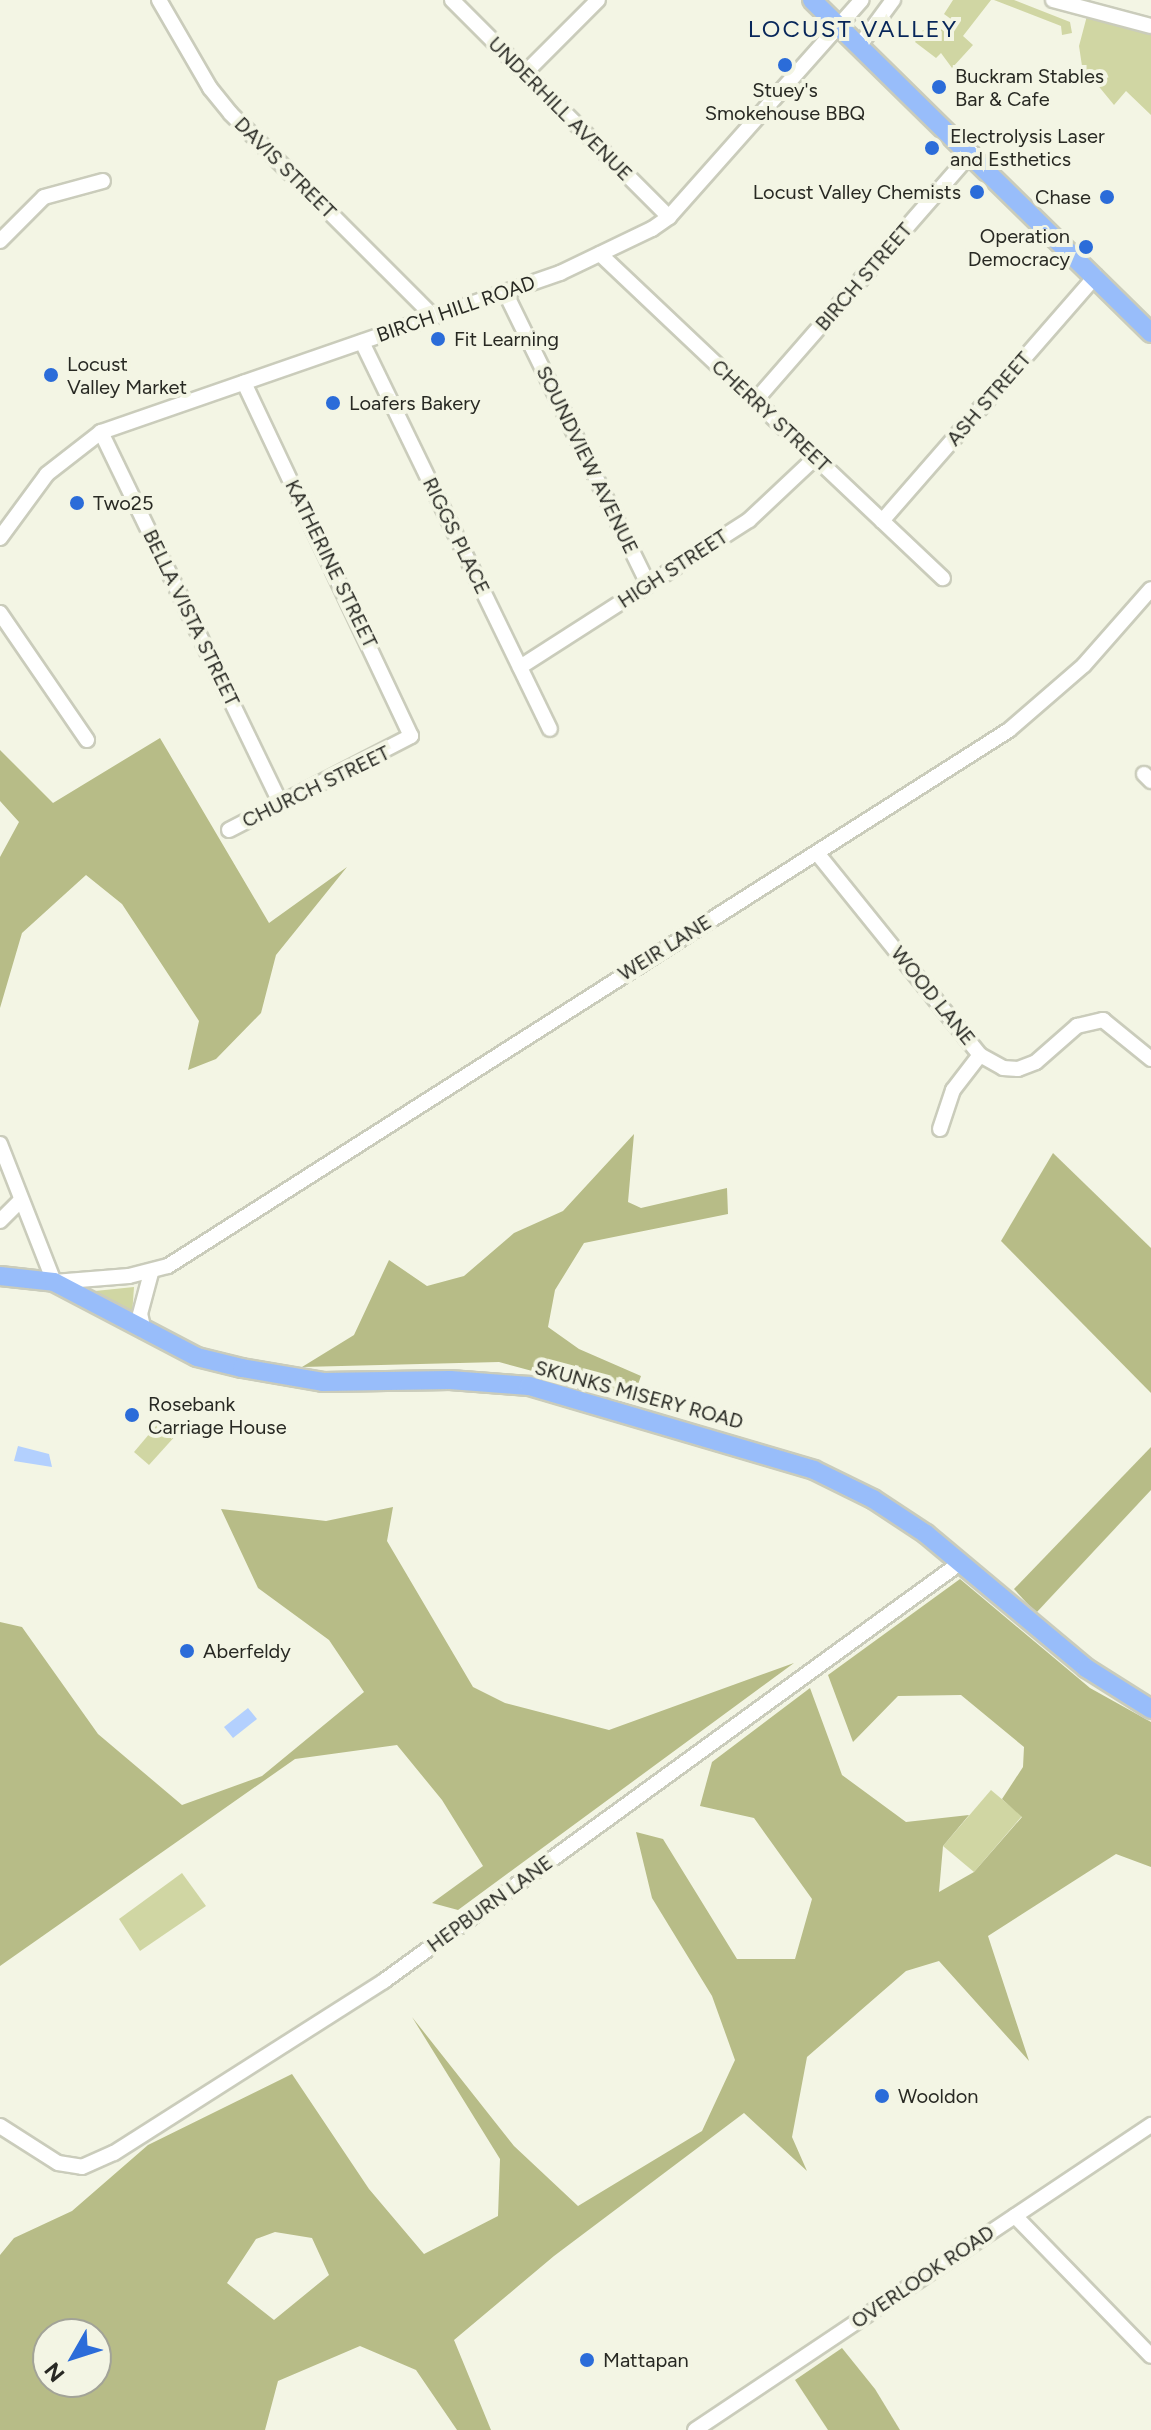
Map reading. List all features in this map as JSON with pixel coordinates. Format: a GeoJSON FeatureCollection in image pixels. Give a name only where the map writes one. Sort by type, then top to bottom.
{"type":"FeatureCollection","features":[{"type":"Feature","properties":{"kind":"main road"},"geometry":{"type":"LineString","coordinates":[[812,0],[972,152],[1151,333]]}},
{"type":"Feature","properties":{"kind":"main road"},"geometry":{"type":"LineString","coordinates":[[0,1276],[54,1282]]}},
{"type":"Feature","properties":{"kind":"main road","name":"SKUNKS MISERY ROAD"},"geometry":{"type":"LineString","coordinates":[[54,1282],[197,1357],[287,1378],[496,1382],[608,1406],[814,1470],[873,1499],[960,1563],[1086,1668],[1151,1709]]}},
{"type":"Feature","properties":{"kind":"street","name":"DAVIS STREET"},"geometry":{"type":"LineString","coordinates":[[159,0],[195,65],[231,114],[434,317]]}},
{"type":"Feature","properties":{"kind":"street","name":"UNDERHILL AVENUE"},"geometry":{"type":"LineString","coordinates":[[452,0],[669,217]]}},
{"type":"Feature","properties":{"kind":"street"},"geometry":{"type":"LineString","coordinates":[[525,73],[598,0]]}},
{"type":"Feature","properties":{"kind":"street","name":"BIRCH HILL ROAD"},"geometry":{"type":"LineString","coordinates":[[0,538],[47,474],[101,432],[505,292],[600,254],[669,217],[862,0]]}},
{"type":"Feature","properties":{"kind":"street"},"geometry":{"type":"LineString","coordinates":[[860,45],[893,0]]}},
{"type":"Feature","properties":{"kind":"street"},"geometry":{"type":"LineString","coordinates":[[1053,0],[1151,26]]}},
{"type":"Feature","properties":{"kind":"street","name":"BIRCH STREET"},"geometry":{"type":"LineString","coordinates":[[755,401],[972,152]]}},
{"type":"Feature","properties":{"kind":"street"},"geometry":{"type":"LineString","coordinates":[[0,241],[44,197],[103,181]]}},
{"type":"Feature","properties":{"kind":"street","name":"CHERRY STREET"},"geometry":{"type":"LineString","coordinates":[[600,254],[943,578]]}},
{"type":"Feature","properties":{"kind":"street","name":"ASH STREET"},"geometry":{"type":"LineString","coordinates":[[882,521],[1096,276]]}},
{"type":"Feature","properties":{"kind":"street","name":"SOUNDVIEW AVENUE"},"geometry":{"type":"LineString","coordinates":[[505,292],[648,584]]}},
{"type":"Feature","properties":{"kind":"street","name":"RIGGS PLACE"},"geometry":{"type":"LineString","coordinates":[[362,342],[550,729]]}},
{"type":"Feature","properties":{"kind":"street","name":"KATHERINE STREET"},"geometry":{"type":"LineString","coordinates":[[244,382],[411,731],[403,744]]}},
{"type":"Feature","properties":{"kind":"street","name":"BELLA VISTA STREET"},"geometry":{"type":"LineString","coordinates":[[101,432],[281,804]]}},
{"type":"Feature","properties":{"kind":"street","name":"HIGH STREET"},"geometry":{"type":"LineString","coordinates":[[520,667],[749,520],[815,458]]}},
{"type":"Feature","properties":{"kind":"street","name":"WEIR LANE"},"geometry":{"type":"LineString","coordinates":[[54,1282],[151,1273],[210,1241],[1009,730],[1084,665],[1151,589]]}},
{"type":"Feature","properties":{"kind":"street"},"geometry":{"type":"LineString","coordinates":[[0,613],[87,740]]}},
{"type":"Feature","properties":{"kind":"street","name":"CHURCH STREET"},"geometry":{"type":"LineString","coordinates":[[229,830],[403,744]]}},
{"type":"Feature","properties":{"kind":"street","name":"WOOD LANE"},"geometry":{"type":"LineString","coordinates":[[817,853],[980,1055],[1003,1068],[1018,1069],[1036,1062],[1077,1026],[1094,1020],[1111,1022],[1151,1059]]}},
{"type":"Feature","properties":{"kind":"street"},"geometry":{"type":"LineString","coordinates":[[940,1129],[953,1090],[980,1055]]}},
{"type":"Feature","properties":{"kind":"street"},"geometry":{"type":"LineString","coordinates":[[0,1144],[54,1282]]}},
{"type":"Feature","properties":{"kind":"street"},"geometry":{"type":"LineString","coordinates":[[0,1221],[20,1201]]}},
{"type":"Feature","properties":{"kind":"street"},"geometry":{"type":"LineString","coordinates":[[144,1331],[140,1314],[151,1273]]}},
{"type":"Feature","properties":{"kind":"street","name":"HEPBURN LANE"},"geometry":{"type":"LineString","coordinates":[[0,2126],[58,2163],[82,2167],[114,2153],[384,1981],[960,1563]]}},
{"type":"Feature","properties":{"kind":"street","name":"OVERLOOK ROAD"},"geometry":{"type":"LineString","coordinates":[[695,2430],[1151,2125]]}},
{"type":"Feature","properties":{"kind":"street"},"geometry":{"type":"LineString","coordinates":[[1015,2216],[1151,2356]]}},
{"type":"Feature","properties":{"kind":"green space"},"geometry":{"type":"Polygon","coordinates":[[[953,0],[991,0],[963,36],[973,45],[952,68],[941,53],[936,58],[915,42],[923,30],[930,35],[936,26],[947,33],[955,22],[944,14],[953,0]]]}},
{"type":"Feature","properties":{"kind":"green space"},"geometry":{"type":"Polygon","coordinates":[[[994,0],[1014,0],[1070,22],[1072,33],[1062,35],[1061,26],[994,0]]]}},
{"type":"Feature","properties":{"kind":"green space"},"geometry":{"type":"Polygon","coordinates":[[[1088,12],[1151,26],[1151,115],[1126,91],[1114,105],[1082,66],[1079,46],[1088,12]]]}},
{"type":"Feature","properties":{"kind":"green space"},"geometry":{"type":"Polygon","coordinates":[[[160,738],[269,923],[347,867],[276,955],[261,1013],[216,1059],[188,1070],[199,1021],[122,904],[86,875],[22,933],[0,1008],[0,857],[19,822],[0,801],[0,750],[53,803],[160,738]]]}},
{"type":"Feature","properties":{"kind":"green space"},"geometry":{"type":"Polygon","coordinates":[[[634,1134],[628,1202],[641,1208],[727,1188],[728,1214],[584,1243],[555,1290],[548,1327],[579,1349],[641,1376],[633,1398],[499,1362],[302,1367],[354,1335],[389,1260],[427,1286],[464,1276],[514,1233],[563,1211],[634,1134]]]}},
{"type":"Feature","properties":{"kind":"green space"},"geometry":{"type":"Polygon","coordinates":[[[1053,1153],[1151,1248],[1151,1393],[1001,1241],[1053,1153]]]}},
{"type":"Feature","properties":{"kind":"green space"},"geometry":{"type":"Polygon","coordinates":[[[134,1287],[132,1316],[94,1293],[95,1291],[134,1287]]]}},
{"type":"Feature","properties":{"kind":"green space"},"geometry":{"type":"Polygon","coordinates":[[[161,1420],[177,1434],[149,1465],[134,1452],[161,1420]]]}},
{"type":"Feature","properties":{"kind":"green space"},"geometry":{"type":"Polygon","coordinates":[[[1151,1447],[1151,1490],[1036,1613],[1014,1589],[1151,1447]]]}},
{"type":"Feature","properties":{"kind":"green space"},"geometry":{"type":"Polygon","coordinates":[[[393,1507],[387,1541],[473,1687],[505,1703],[609,1730],[794,1663],[458,1910],[432,1903],[483,1866],[442,1800],[397,1745],[295,1759],[0,1966],[0,1622],[22,1627],[98,1734],[182,1805],[262,1776],[364,1692],[329,1640],[258,1588],[221,1509],[326,1521],[393,1507]]]}},
{"type":"Feature","properties":{"kind":"green space"},"geometry":{"type":"Polygon","coordinates":[[[960,1579],[1090,1688],[1151,1722],[1151,1867],[1116,1854],[988,1936],[1029,2061],[939,1961],[906,1971],[807,2057],[792,2137],[807,2171],[744,2113],[554,2256],[454,2340],[491,2430],[457,2430],[416,2370],[360,2346],[278,2381],[265,2430],[0,2430],[0,2255],[14,2238],[72,2211],[148,2145],[292,2074],[369,2189],[424,2254],[498,2216],[500,2159],[412,2017],[514,2146],[578,2206],[702,2131],[735,2060],[712,1996],[652,1898],[636,1832],[663,1839],[737,1959],[795,1959],[812,1899],[754,1818],[700,1806],[712,1762],[810,1688],[842,1775],[906,1822],[969,1815],[943,1846],[939,1892],[974,1872],[1022,1817],[1002,1799],[1023,1767],[1024,1747],[961,1695],[898,1696],[853,1742],[828,1675],[960,1579]],[[275,2232],[256,2239],[227,2283],[274,2320],[329,2275],[312,2238],[275,2232]]]}},
{"type":"Feature","properties":{"kind":"green space"},"geometry":{"type":"Polygon","coordinates":[[[991,1790],[1022,1816],[974,1872],[943,1846],[991,1790]]]}},
{"type":"Feature","properties":{"kind":"green space"},"geometry":{"type":"Polygon","coordinates":[[[182,1873],[206,1906],[140,1951],[119,1919],[182,1873]]]}},
{"type":"Feature","properties":{"kind":"green space"},"geometry":{"type":"Polygon","coordinates":[[[842,2348],[875,2389],[900,2430],[828,2430],[795,2380],[842,2348]]]}},
{"type":"Feature","properties":{"kind":"water"},"geometry":{"type":"Polygon","coordinates":[[[18,1446],[49,1454],[52,1467],[14,1461],[18,1446]]]}},
{"type":"Feature","properties":{"kind":"water"},"geometry":{"type":"Polygon","coordinates":[[[248,1708],[257,1719],[233,1738],[224,1727],[248,1708]]]}},
{"type":"Feature","properties":{"kind":"place","name":"Stuey's Smokehouse BBQ"},"geometry":{"type":"Point","coordinates":[785,65]}},
{"type":"Feature","properties":{"kind":"place","name":"Buckram Stables Bar & Cafe"},"geometry":{"type":"Point","coordinates":[939,87]}},
{"type":"Feature","properties":{"kind":"place","name":"Electrolysis Laser and Esthetics"},"geometry":{"type":"Point","coordinates":[932,148]}},
{"type":"Feature","properties":{"kind":"place","name":"Locust Valley Chemists"},"geometry":{"type":"Point","coordinates":[977,192]}},
{"type":"Feature","properties":{"kind":"place","name":"Chase"},"geometry":{"type":"Point","coordinates":[1107,197]}},
{"type":"Feature","properties":{"kind":"place","name":"Operation Democracy"},"geometry":{"type":"Point","coordinates":[1086,247]}},
{"type":"Feature","properties":{"kind":"place","name":"Fit Learning"},"geometry":{"type":"Point","coordinates":[438,339]}},
{"type":"Feature","properties":{"kind":"place","name":"Locust Valley Market"},"geometry":{"type":"Point","coordinates":[51,375]}},
{"type":"Feature","properties":{"kind":"place","name":"Loafers Bakery"},"geometry":{"type":"Point","coordinates":[333,403]}},
{"type":"Feature","properties":{"kind":"place","name":"Two25"},"geometry":{"type":"Point","coordinates":[77,503]}},
{"type":"Feature","properties":{"kind":"place","name":"Rosebank Carriage House"},"geometry":{"type":"Point","coordinates":[132,1415]}},
{"type":"Feature","properties":{"kind":"place","name":"Aberfeldy"},"geometry":{"type":"Point","coordinates":[187,1651]}},
{"type":"Feature","properties":{"kind":"place","name":"Wooldon"},"geometry":{"type":"Point","coordinates":[882,2096]}},
{"type":"Feature","properties":{"kind":"place","name":"Mattapan"},"geometry":{"type":"Point","coordinates":[587,2360]}},
{"type":"Feature","properties":{"kind":"district","name":"LOCUST VALLEY"},"geometry":{"type":"Point","coordinates":[853,29]}}]}
